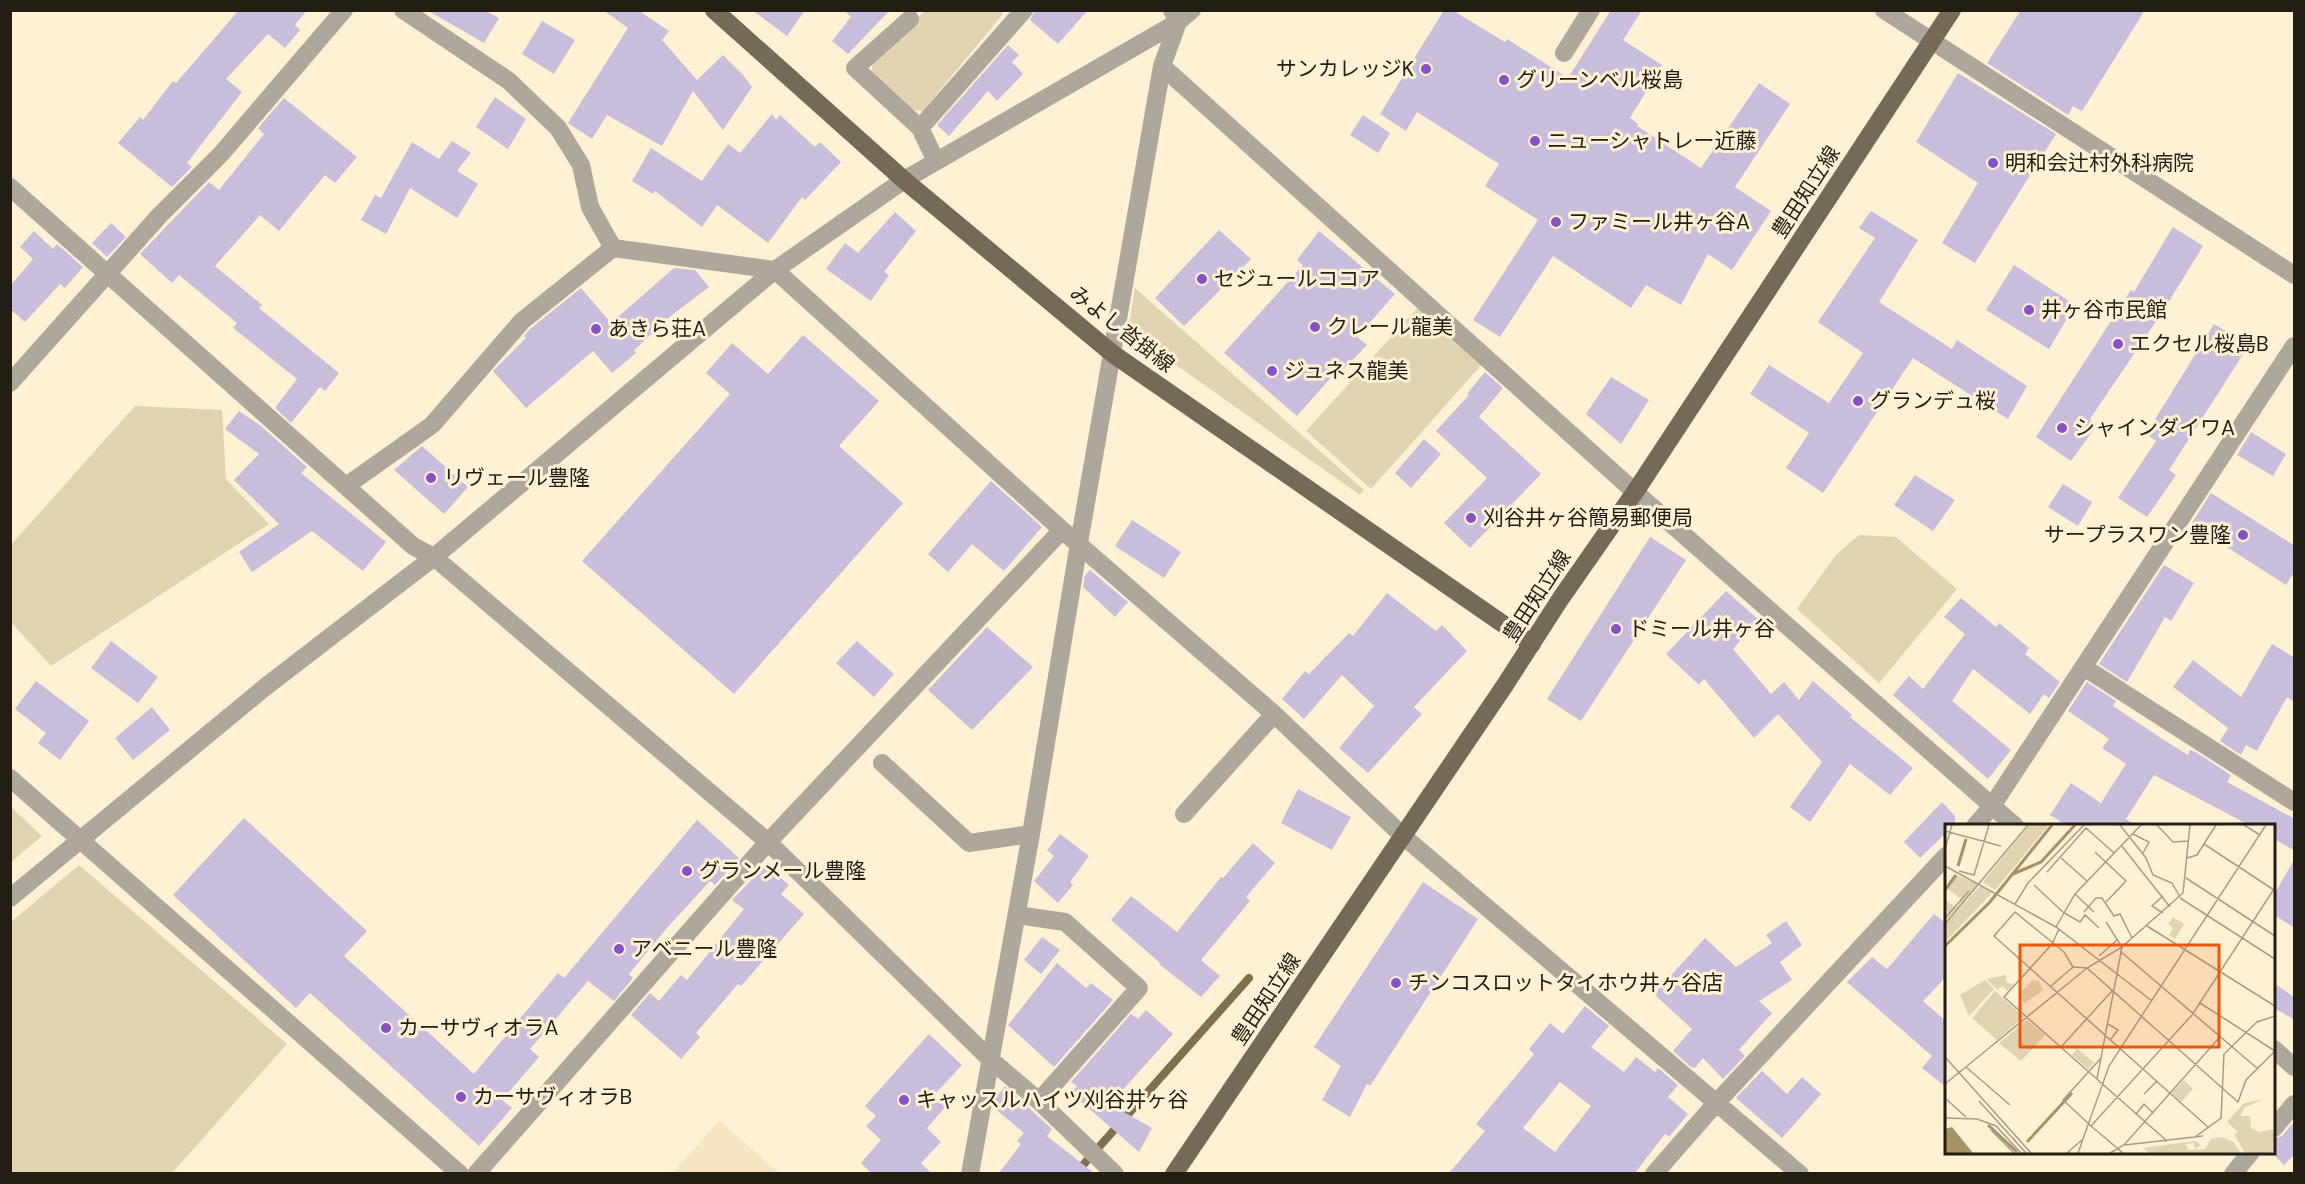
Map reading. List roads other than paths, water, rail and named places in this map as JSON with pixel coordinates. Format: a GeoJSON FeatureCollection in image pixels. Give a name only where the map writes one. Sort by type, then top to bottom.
{"type":"FeatureCollection","features":[{"type":"Feature","properties":{"kind":"main road","name":"みよし沓掛線"},"geometry":{"type":"LineString","coordinates":[[714,10],[904,180],[1113,354],[1532,644]]}},
{"type":"Feature","properties":{"kind":"main road","name":"豊田知立線"},"geometry":{"type":"LineString","coordinates":[[1174,1173],[1403,836],[1561,598],[1635,492],[1952,10]]}},
{"type":"Feature","properties":{"kind":"street"},"geometry":{"type":"LineString","coordinates":[[10,382],[159,216],[221,154],[344,10]]}},
{"type":"Feature","properties":{"kind":"street"},"geometry":{"type":"LineString","coordinates":[[403,10],[509,81],[558,128],[582,165],[590,207],[613,248]]}},
{"type":"Feature","properties":{"kind":"street"},"geometry":{"type":"LineString","coordinates":[[920,128],[1024,10]]}},
{"type":"Feature","properties":{"kind":"street"},"geometry":{"type":"LineString","coordinates":[[1564,53],[1591,10]]}},
{"type":"Feature","properties":{"kind":"street"},"geometry":{"type":"LineString","coordinates":[[1884,10],[2295,275]]}},
{"type":"Feature","properties":{"kind":"street"},"geometry":{"type":"LineString","coordinates":[[970,1173],[1017,915],[1162,66],[1181,14]]}},
{"type":"Feature","properties":{"kind":"street"},"geometry":{"type":"LineString","coordinates":[[10,898],[264,688],[434,556],[775,270],[904,180],[1181,14]]}},
{"type":"Feature","properties":{"kind":"street"},"geometry":{"type":"LineString","coordinates":[[910,19],[855,68],[920,128],[936,161]]}},
{"type":"Feature","properties":{"kind":"street"},"geometry":{"type":"LineString","coordinates":[[1162,66],[1635,492],[2014,824]]}},
{"type":"Feature","properties":{"kind":"street"},"geometry":{"type":"LineString","coordinates":[[10,187],[107,276],[413,546],[434,556],[768,842],[991,1060],[1039,1101],[1103,1162]]}},
{"type":"Feature","properties":{"kind":"street"},"geometry":{"type":"LineString","coordinates":[[346,486],[432,425],[522,321],[613,248],[775,270],[1062,530],[1274,714],[1403,836],[1718,1101],[1800,1173]]}},
{"type":"Feature","properties":{"kind":"street"},"geometry":{"type":"LineString","coordinates":[[1976,824],[1992,806],[2085,668],[2295,346]]}},
{"type":"Feature","properties":{"kind":"street"},"geometry":{"type":"LineString","coordinates":[[476,1173],[768,842],[1062,530]]}},
{"type":"Feature","properties":{"kind":"street"},"geometry":{"type":"LineString","coordinates":[[2085,668],[2295,802]]}},
{"type":"Feature","properties":{"kind":"street"},"geometry":{"type":"LineString","coordinates":[[1184,814],[1274,714]]}},
{"type":"Feature","properties":{"kind":"street"},"geometry":{"type":"LineString","coordinates":[[882,762],[969,843],[1031,834]]}},
{"type":"Feature","properties":{"kind":"street"},"geometry":{"type":"LineString","coordinates":[[10,778],[79,841],[460,1173]]}},
{"type":"Feature","properties":{"kind":"street"},"geometry":{"type":"LineString","coordinates":[[1654,1173],[1718,1101],[1945,858]]}},
{"type":"Feature","properties":{"kind":"street"},"geometry":{"type":"LineString","coordinates":[[1017,915],[1065,922],[1138,988],[1039,1101]]}},
{"type":"Feature","properties":{"kind":"street"},"geometry":{"type":"LineString","coordinates":[[2275,1050],[2295,1067]]}},
{"type":"Feature","properties":{"kind":"street"},"geometry":{"type":"LineString","coordinates":[[2275,1127],[2295,1104]]}},
{"type":"Feature","properties":{"kind":"street"},"geometry":{"type":"LineString","coordinates":[[2233,1173],[2249,1154]]}},
{"type":"Feature","properties":{"kind":"waterway"},"geometry":{"type":"LineString","coordinates":[[1075,1174],[1249,978]]}},
{"type":"Feature","properties":{"kind":"place","name":"サンカレッジK"},"geometry":{"type":"Point","coordinates":[1426,69]}},
{"type":"Feature","properties":{"kind":"place","name":"グリーンベル桜島"},"geometry":{"type":"Point","coordinates":[1504,80]}},
{"type":"Feature","properties":{"kind":"place","name":"ニューシャトレー近藤"},"geometry":{"type":"Point","coordinates":[1535,141]}},
{"type":"Feature","properties":{"kind":"place","name":"明和会辻村外科病院"},"geometry":{"type":"Point","coordinates":[1993,163]}},
{"type":"Feature","properties":{"kind":"place","name":"ファミール井ヶ谷A"},"geometry":{"type":"Point","coordinates":[1556,222]}},
{"type":"Feature","properties":{"kind":"place","name":"セジュールココア"},"geometry":{"type":"Point","coordinates":[1202,279]}},
{"type":"Feature","properties":{"kind":"place","name":"井ヶ谷市民館"},"geometry":{"type":"Point","coordinates":[2029,310]}},
{"type":"Feature","properties":{"kind":"place","name":"クレール龍美"},"geometry":{"type":"Point","coordinates":[1315,327]}},
{"type":"Feature","properties":{"kind":"place","name":"あきら荘A"},"geometry":{"type":"Point","coordinates":[596,329]}},
{"type":"Feature","properties":{"kind":"place","name":"エクセル桜島B"},"geometry":{"type":"Point","coordinates":[2118,344]}},
{"type":"Feature","properties":{"kind":"place","name":"ジュネス龍美"},"geometry":{"type":"Point","coordinates":[1272,371]}},
{"type":"Feature","properties":{"kind":"place","name":"グランデュ桜"},"geometry":{"type":"Point","coordinates":[1858,401]}},
{"type":"Feature","properties":{"kind":"place","name":"シャインダイワA"},"geometry":{"type":"Point","coordinates":[2062,428]}},
{"type":"Feature","properties":{"kind":"place","name":"リヴェール豊隆"},"geometry":{"type":"Point","coordinates":[431,478]}},
{"type":"Feature","properties":{"kind":"place","name":"刈谷井ヶ谷簡易郵便局"},"geometry":{"type":"Point","coordinates":[1471,518]}},
{"type":"Feature","properties":{"kind":"place","name":"サープラスワン豊隆"},"geometry":{"type":"Point","coordinates":[2243,535]}},
{"type":"Feature","properties":{"kind":"place","name":"ドミール井ヶ谷"},"geometry":{"type":"Point","coordinates":[1616,629]}},
{"type":"Feature","properties":{"kind":"place","name":"グランメール豊隆"},"geometry":{"type":"Point","coordinates":[687,871]}},
{"type":"Feature","properties":{"kind":"place","name":"アベニール豊隆"},"geometry":{"type":"Point","coordinates":[619,949]}},
{"type":"Feature","properties":{"kind":"place","name":"チンコスロットタイホウ井ヶ谷店"},"geometry":{"type":"Point","coordinates":[1396,983]}},
{"type":"Feature","properties":{"kind":"place","name":"カーサヴィオラA"},"geometry":{"type":"Point","coordinates":[386,1028]}},
{"type":"Feature","properties":{"kind":"place","name":"カーサヴィオラB"},"geometry":{"type":"Point","coordinates":[461,1097]}},
{"type":"Feature","properties":{"kind":"place","name":"キャッスルハイツ刈谷井ヶ谷"},"geometry":{"type":"Point","coordinates":[904,1100]}}]}
